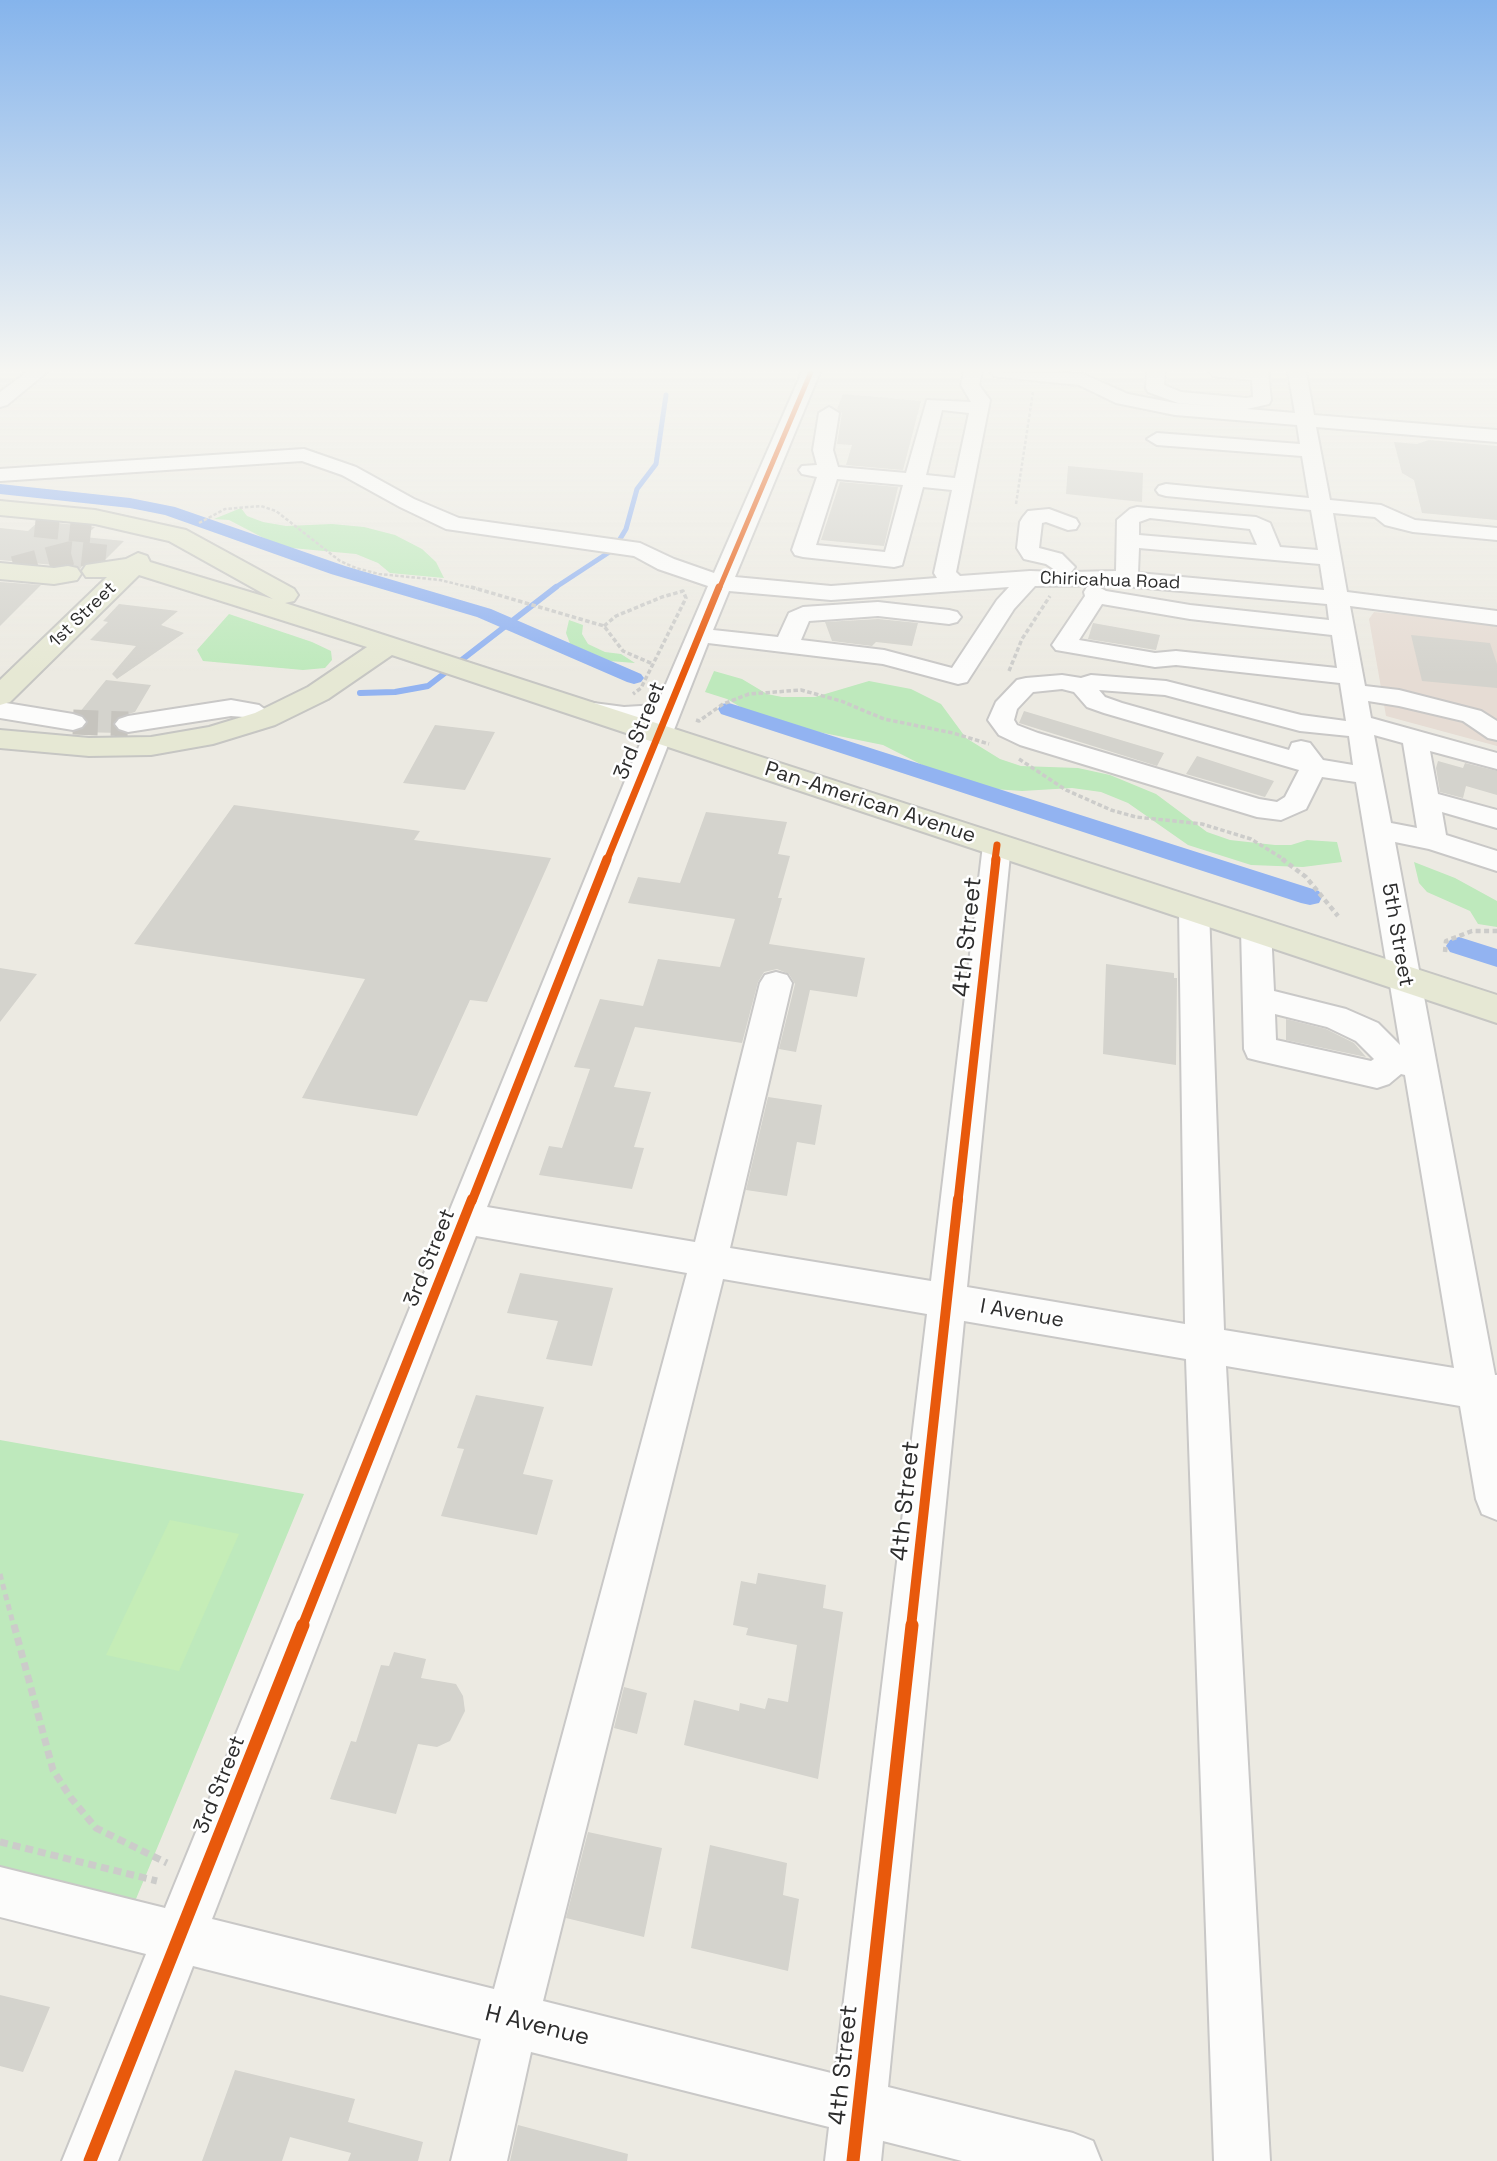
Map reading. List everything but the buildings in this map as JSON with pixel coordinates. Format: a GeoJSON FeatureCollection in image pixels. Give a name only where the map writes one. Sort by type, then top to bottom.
{"type":"FeatureCollection","features":[{"type":"Feature","properties":{"kind":"main road","name":"Pan-American Avenue"},"geometry":{"type":"LineString","coordinates":[[0,508],[94,517],[166,532],[215,555],[288,597],[323,623]]}},
{"type":"Feature","properties":{"kind":"main road"},"geometry":{"type":"LineString","coordinates":[[0,522],[35,525]]}},
{"type":"Feature","properties":{"kind":"main road"},"geometry":{"type":"LineString","coordinates":[[91,531],[127,537],[135,542],[112,564]]}},
{"type":"Feature","properties":{"kind":"main road","name":"1st Street"},"geometry":{"type":"LineString","coordinates":[[0,696],[112,564],[166,532]]}},
{"type":"Feature","properties":{"kind":"main road","name":"Pan-American Avenue"},"geometry":{"type":"LineString","coordinates":[[112,564],[323,623],[584,710],[662,722],[998,845],[1497,1009]]}},
{"type":"Feature","properties":{"kind":"main road"},"geometry":{"type":"LineString","coordinates":[[6,570],[54,576],[68,574]]}},
{"type":"Feature","properties":{"kind":"main road"},"geometry":{"type":"LineString","coordinates":[[0,739],[89,747],[151,746],[213,735],[265,719],[326,689],[388,645]]}},
{"type":"Feature","properties":{"kind":"street","name":"Chiricahua Road"},"geometry":{"type":"LineString","coordinates":[[0,475],[33,473]]}},
{"type":"Feature","properties":{"kind":"street","name":"Chiricahua Road"},"geometry":{"type":"LineString","coordinates":[[352,473],[407,503],[454,524],[640,550],[666,564],[721,583],[831,593],[1030,579],[1059,580],[1095,587],[1127,579],[1452,610],[1497,618]]}},
{"type":"Feature","properties":{"kind":"street","name":"3rd Street"},"geometry":{"type":"LineString","coordinates":[[90,2161],[662,722],[768,473]]}},
{"type":"Feature","properties":{"kind":"street"},"geometry":{"type":"LineString","coordinates":[[829,473],[803,550],[894,559],[917,473]]}},
{"type":"Feature","properties":{"kind":"street"},"geometry":{"type":"LineString","coordinates":[[838,473],[964,485]]}},
{"type":"Feature","properties":{"kind":"street"},"geometry":{"type":"LineString","coordinates":[[954,583],[945,573],[967,473]]}},
{"type":"Feature","properties":{"kind":"street","name":"5th Street"},"geometry":{"type":"LineString","coordinates":[[1316,473],[1405,977],[1408,1063],[1487,1392],[1497,1499]]}},
{"type":"Feature","properties":{"kind":"street"},"geometry":{"type":"LineString","coordinates":[[1166,490],[1381,511],[1393,520],[1413,526],[1497,534]]}},
{"type":"Feature","properties":{"kind":"street"},"geometry":{"type":"LineString","coordinates":[[1127,579],[1128,520],[1137,513],[1256,523],[1262,528],[1270,551]]}},
{"type":"Feature","properties":{"kind":"street"},"geometry":{"type":"LineString","coordinates":[[1069,514],[1059,580],[1054,559],[1032,554],[1028,548],[1031,522],[1036,516],[1069,514]]}},
{"type":"Feature","properties":{"kind":"street"},"geometry":{"type":"LineString","coordinates":[[1128,541],[1331,558]]}},
{"type":"Feature","properties":{"kind":"street"},"geometry":{"type":"LineString","coordinates":[[699,635],[884,657],[958,677],[1016,591],[1030,579]]}},
{"type":"Feature","properties":{"kind":"street"},"geometry":{"type":"LineString","coordinates":[[910,587],[932,608],[949,617],[990,630]]}},
{"type":"Feature","properties":{"kind":"street"},"geometry":{"type":"LineString","coordinates":[[1343,629],[1175,610],[1095,587],[1064,645],[1154,660],[1176,658],[1353,684],[1472,716],[1497,732]]}},
{"type":"Feature","properties":{"kind":"street"},"geometry":{"type":"LineString","coordinates":[[787,645],[797,618],[803,614],[878,609],[949,617]]}},
{"type":"Feature","properties":{"kind":"street"},"geometry":{"type":"LineString","coordinates":[[1175,610],[1176,658]]}},
{"type":"Feature","properties":{"kind":"street"},"geometry":{"type":"LineString","coordinates":[[1086,687],[1062,682],[1026,685],[1005,707],[1001,720],[1008,730],[1029,739],[1257,808],[1281,811],[1296,803],[1314,765]]}},
{"type":"Feature","properties":{"kind":"street"},"geometry":{"type":"LineString","coordinates":[[1086,687],[1091,682],[1167,688],[1300,723],[1361,727],[1497,761]]}},
{"type":"Feature","properties":{"kind":"street"},"geometry":{"type":"LineString","coordinates":[[1086,687],[1087,694],[1096,702],[1113,708],[1314,765],[1369,775]]}},
{"type":"Feature","properties":{"kind":"street"},"geometry":{"type":"LineString","coordinates":[[128,724],[231,708],[250,710],[265,719]]}},
{"type":"Feature","properties":{"kind":"street"},"geometry":{"type":"LineString","coordinates":[[0,710],[73,722]]}},
{"type":"Feature","properties":{"kind":"street"},"geometry":{"type":"LineString","coordinates":[[1300,723],[1298,744],[1314,765]]}},
{"type":"Feature","properties":{"kind":"street"},"geometry":{"type":"LineString","coordinates":[[1415,739],[1433,841]]}},
{"type":"Feature","properties":{"kind":"street"},"geometry":{"type":"LineString","coordinates":[[1426,799],[1497,819]]}},
{"type":"Feature","properties":{"kind":"street"},"geometry":{"type":"LineString","coordinates":[[1379,830],[1433,841],[1497,861]]}},
{"type":"Feature","properties":{"kind":"street","name":"4th Street"},"geometry":{"type":"LineString","coordinates":[[853,2161],[998,845]]}},
{"type":"Feature","properties":{"kind":"street"},"geometry":{"type":"LineString","coordinates":[[1194,909],[1205,1345],[1242,2161]]}},
{"type":"Feature","properties":{"kind":"street"},"geometry":{"type":"LineString","coordinates":[[1256,929],[1261,1049],[1377,1075],[1408,1063]]}},
{"type":"Feature","properties":{"kind":"street"},"geometry":{"type":"LineString","coordinates":[[479,2161],[512,2020],[709,1261],[776,983]]}},
{"type":"Feature","properties":{"kind":"street"},"geometry":{"type":"LineString","coordinates":[[1259,999],[1335,1017],[1367,1032],[1408,1063]]}},
{"type":"Feature","properties":{"kind":"street","name":"I Avenue"},"geometry":{"type":"LineString","coordinates":[[464,1219],[1487,1392]]}},
{"type":"Feature","properties":{"kind":"street","name":"H Avenue"},"geometry":{"type":"LineString","coordinates":[[0,1892],[1073,2161]]}},
{"type":"Feature","properties":{"kind":"path"},"geometry":{"type":"LineString","coordinates":[[1016,506],[1021,473]]}},
{"type":"Feature","properties":{"kind":"path"},"geometry":{"type":"LineString","coordinates":[[208,518],[225,509],[261,506],[276,511],[334,557],[356,568],[379,574],[440,580],[604,626],[623,651],[653,664]]}},
{"type":"Feature","properties":{"kind":"path"},"geometry":{"type":"LineString","coordinates":[[1009,672],[1022,639],[1059,580]]}},
{"type":"Feature","properties":{"kind":"path"},"geometry":{"type":"LineString","coordinates":[[604,626],[627,611],[682,590],[686,598],[641,688],[629,696],[637,699]]}},
{"type":"Feature","properties":{"kind":"path"},"geometry":{"type":"LineString","coordinates":[[699,721],[723,704],[749,694],[802,691],[841,701],[884,719],[998,747]]}},
{"type":"Feature","properties":{"kind":"path"},"geometry":{"type":"LineString","coordinates":[[975,732],[978,740]]}},
{"type":"Feature","properties":{"kind":"path"},"geometry":{"type":"LineString","coordinates":[[1016,758],[1066,790],[1111,810],[1136,817],[1202,824],[1251,839],[1270,849],[1306,877],[1338,916]]}},
{"type":"Feature","properties":{"kind":"path"},"geometry":{"type":"LineString","coordinates":[[1445,952],[1446,941],[1472,932],[1497,931]]}},
{"type":"Feature","properties":{"kind":"path"},"geometry":{"type":"LineString","coordinates":[[0,1574],[52,1770],[96,1828],[167,1863]]}},
{"type":"Feature","properties":{"kind":"path"},"geometry":{"type":"LineString","coordinates":[[0,1842],[157,1881]]}},
{"type":"Feature","properties":{"kind":"shaded area"},"geometry":{"type":"Polygon","coordinates":[[[1374,612],[1478,622],[1497,627],[1497,746],[1386,716],[1369,619],[1374,612]]]}},
{"type":"Feature","properties":{"kind":"green space"},"geometry":{"type":"Polygon","coordinates":[[[241,508],[247,516],[263,522],[286,526],[332,524],[364,527],[395,535],[422,549],[436,562],[444,578],[390,573],[378,563],[356,554],[281,547],[229,520],[214,519],[241,508]]]}},
{"type":"Feature","properties":{"kind":"green space"},"geometry":{"type":"Polygon","coordinates":[[[229,614],[312,642],[331,651],[332,660],[325,668],[303,670],[203,661],[197,650],[229,614]]]}},
{"type":"Feature","properties":{"kind":"green space"},"geometry":{"type":"Polygon","coordinates":[[[569,620],[583,625],[582,634],[588,644],[605,652],[621,654],[635,663],[596,660],[572,649],[566,633],[569,620]]]}},
{"type":"Feature","properties":{"kind":"green space"},"geometry":{"type":"Polygon","coordinates":[[[714,671],[742,679],[767,694],[782,697],[815,697],[869,681],[911,689],[941,704],[966,738],[1000,759],[1021,766],[1078,768],[1110,775],[1156,794],[1207,832],[1230,840],[1275,845],[1291,845],[1307,840],[1337,842],[1342,862],[1303,867],[1251,865],[1188,845],[1128,803],[1101,792],[1072,788],[1022,791],[994,789],[944,776],[883,745],[789,726],[705,692],[714,671]]]}},
{"type":"Feature","properties":{"kind":"green space"},"geometry":{"type":"Polygon","coordinates":[[[1414,862],[1455,878],[1497,901],[1497,927],[1478,924],[1470,911],[1427,892],[1419,883],[1414,862]]]}},
{"type":"Feature","properties":{"kind":"green space"},"geometry":{"type":"Polygon","coordinates":[[[0,1440],[304,1494],[126,1923],[0,1892],[0,1440]]]}},
{"type":"Feature","properties":{"kind":"green space"},"geometry":{"type":"Polygon","coordinates":[[[170,1520],[239,1534],[179,1671],[106,1655],[170,1520]]]}},
{"type":"Feature","properties":{"kind":"waterway"},"geometry":{"type":"LineString","coordinates":[[556,587],[614,549],[626,529],[637,489],[649,473]]}},
{"type":"Feature","properties":{"kind":"waterway"},"geometry":{"type":"LineString","coordinates":[[0,489],[130,503],[169,511],[338,570],[484,613],[634,678]]}},
{"type":"Feature","properties":{"kind":"waterway"},"geometry":{"type":"LineString","coordinates":[[360,693],[395,692],[428,686],[556,587]]}},
{"type":"Feature","properties":{"kind":"waterway"},"geometry":{"type":"LineString","coordinates":[[729,709],[1310,897]]}},
{"type":"Feature","properties":{"kind":"waterway"},"geometry":{"type":"LineString","coordinates":[[1459,946],[1497,958]]}},
{"type":"Feature","properties":{"kind":"tunnel"},"geometry":{"type":"LineString","coordinates":[[35,525],[91,531]]}},
{"type":"Feature","properties":{"kind":"tunnel"},"geometry":{"type":"LineString","coordinates":[[14,568],[71,553],[109,557]]}},
{"type":"Feature","properties":{"kind":"tunnel"},"geometry":{"type":"LineString","coordinates":[[73,722],[128,724]]}},
{"type":"Feature","properties":{"kind":"cycle path"},"geometry":{"type":"LineString","coordinates":[[90,2161],[657,734],[768,473]]}},
{"type":"Feature","properties":{"kind":"cycle path"},"geometry":{"type":"LineString","coordinates":[[853,2161],[997,845]]}}]}
